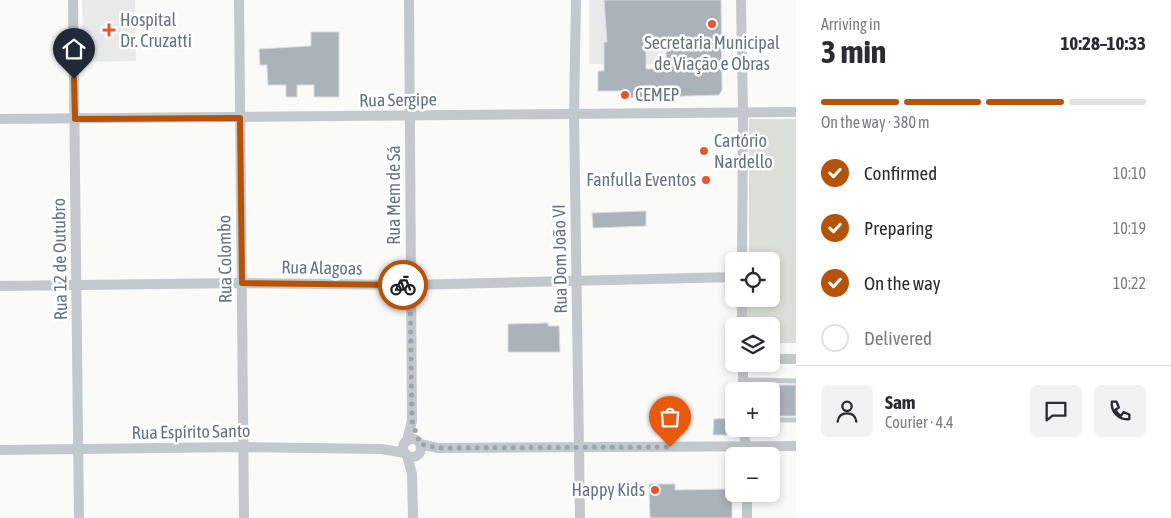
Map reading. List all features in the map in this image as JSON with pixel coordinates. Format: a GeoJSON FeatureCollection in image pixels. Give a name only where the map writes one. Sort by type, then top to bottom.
{"type":"FeatureCollection","features":[{"type":"Feature","properties":{"kind":"street","name":"Rua 12 de Outubro"},"geometry":{"type":"LineString","coordinates":[[74,0],[78,518]]}},
{"type":"Feature","properties":{"kind":"street","name":"Rua Colombo"},"geometry":{"type":"LineString","coordinates":[[239,0],[244,518]]}},
{"type":"Feature","properties":{"kind":"street","name":"Rua Mem de Sá"},"geometry":{"type":"LineString","coordinates":[[409,0],[412,448]]}},
{"type":"Feature","properties":{"kind":"street","name":"Rua Dom João VI"},"geometry":{"type":"LineString","coordinates":[[576,0],[574,114],[580,518]]}},
{"type":"Feature","properties":{"kind":"street"},"geometry":{"type":"LineString","coordinates":[[741,0],[744,113],[742,252]]}},
{"type":"Feature","properties":{"kind":"street","name":"Rua Sergipe"},"geometry":{"type":"LineString","coordinates":[[0,119],[796,112]]}},
{"type":"Feature","properties":{"kind":"street","name":"Rua Alagoas"},"geometry":{"type":"LineString","coordinates":[[0,286],[242,283],[410,285],[725,277]]}},
{"type":"Feature","properties":{"kind":"street"},"geometry":{"type":"LineString","coordinates":[[780,359],[796,359]]}},
{"type":"Feature","properties":{"kind":"street","name":"Rua Espírito Santo"},"geometry":{"type":"LineString","coordinates":[[780,448],[796,446]]}},
{"type":"Feature","properties":{"kind":"street","name":"Rua Espírito Santo"},"geometry":{"type":"LineString","coordinates":[[0,450],[243,447],[382,449],[580,448],[725,451]]}},
{"type":"Feature","properties":{"kind":"street"},"geometry":{"type":"LineString","coordinates":[[412,448],[413,518]]}},
{"type":"Feature","properties":{"kind":"street"},"geometry":{"type":"LineString","coordinates":[[747,502],[747,518]]}},
{"type":"Feature","properties":{"kind":"lane"},"geometry":{"type":"LineString","coordinates":[[780,383],[796,381]]}},
{"type":"Feature","properties":{"kind":"lane"},"geometry":{"type":"LineString","coordinates":[[780,420],[796,420]]}},
{"type":"Feature","properties":{"kind":"shaded area","name":"Hospital Dr. Cruzatti"},"geometry":{"type":"Polygon","coordinates":[[[82,0],[135,0],[136,61],[84,62],[82,0]]]}},
{"type":"Feature","properties":{"kind":"shaded area"},"geometry":{"type":"Polygon","coordinates":[[[589,0],[663,0],[663,64],[589,64],[589,0]]]}},
{"type":"Feature","properties":{"kind":"shaded area"},"geometry":{"type":"Polygon","coordinates":[[[749,119],[796,119],[796,343],[780,343],[780,317],[747,317],[746,307],[780,307],[780,252],[749,252],[749,119]]]}},
{"type":"Feature","properties":{"kind":"building"},"geometry":{"type":"Polygon","coordinates":[[[604,0],[721,0],[722,90],[719,95],[622,98],[622,91],[598,91],[598,71],[604,71],[604,42],[607,42],[604,0]],[[646,42],[646,69],[666,69],[666,42],[646,42]]]}},
{"type":"Feature","properties":{"kind":"building"},"geometry":{"type":"Polygon","coordinates":[[[311,32],[339,32],[339,97],[314,97],[314,85],[297,85],[297,97],[286,97],[286,85],[268,85],[267,65],[260,65],[259,49],[311,46],[311,32]]]}},
{"type":"Feature","properties":{"kind":"building"},"geometry":{"type":"Polygon","coordinates":[[[646,211],[646,226],[593,228],[592,213],[646,211]]]}},
{"type":"Feature","properties":{"kind":"building"},"geometry":{"type":"Polygon","coordinates":[[[548,323],[548,326],[559,326],[560,352],[508,352],[508,324],[548,323]]]}},
{"type":"Feature","properties":{"kind":"building"},"geometry":{"type":"Polygon","coordinates":[[[780,385],[796,385],[796,416],[780,416],[780,385]]]}},
{"type":"Feature","properties":{"kind":"building"},"geometry":{"type":"Polygon","coordinates":[[[725,418],[725,435],[713,435],[714,419],[725,418]]]}},
{"type":"Feature","properties":{"kind":"building"},"geometry":{"type":"Polygon","coordinates":[[[649,484],[675,484],[675,490],[725,489],[725,502],[732,502],[732,518],[650,518],[649,484]]]}},
{"type":"Feature","properties":{"kind":"way so far"},"geometry":{"type":"LineString","coordinates":[[403,285],[410,285],[412,421],[420,444],[438,448],[670,447]]}},
{"type":"Feature","properties":{"kind":"place","name":"Secretaria Municipal de Viação e Obras"},"geometry":{"type":"Point","coordinates":[712,24]}},
{"type":"Feature","properties":{"kind":"place","name":"Hospital Dr. Cruzatti"},"geometry":{"type":"Point","coordinates":[109,30]}},
{"type":"Feature","properties":{"kind":"place","name":"CEMEP"},"geometry":{"type":"Point","coordinates":[625,95]}},
{"type":"Feature","properties":{"kind":"place","name":"Cartório Nardello"},"geometry":{"type":"Point","coordinates":[704,151]}},
{"type":"Feature","properties":{"kind":"place","name":"Fanfulla Eventos"},"geometry":{"type":"Point","coordinates":[706,180]}},
{"type":"Feature","properties":{"kind":"place","name":"Happy Kids"},"geometry":{"type":"Point","coordinates":[655,490]}},
{"type":"Feature","properties":{"kind":"route"},"geometry":{"type":"LineString","coordinates":[[74,79],[75,119],[240,118],[242,283],[403,285]]}}]}
